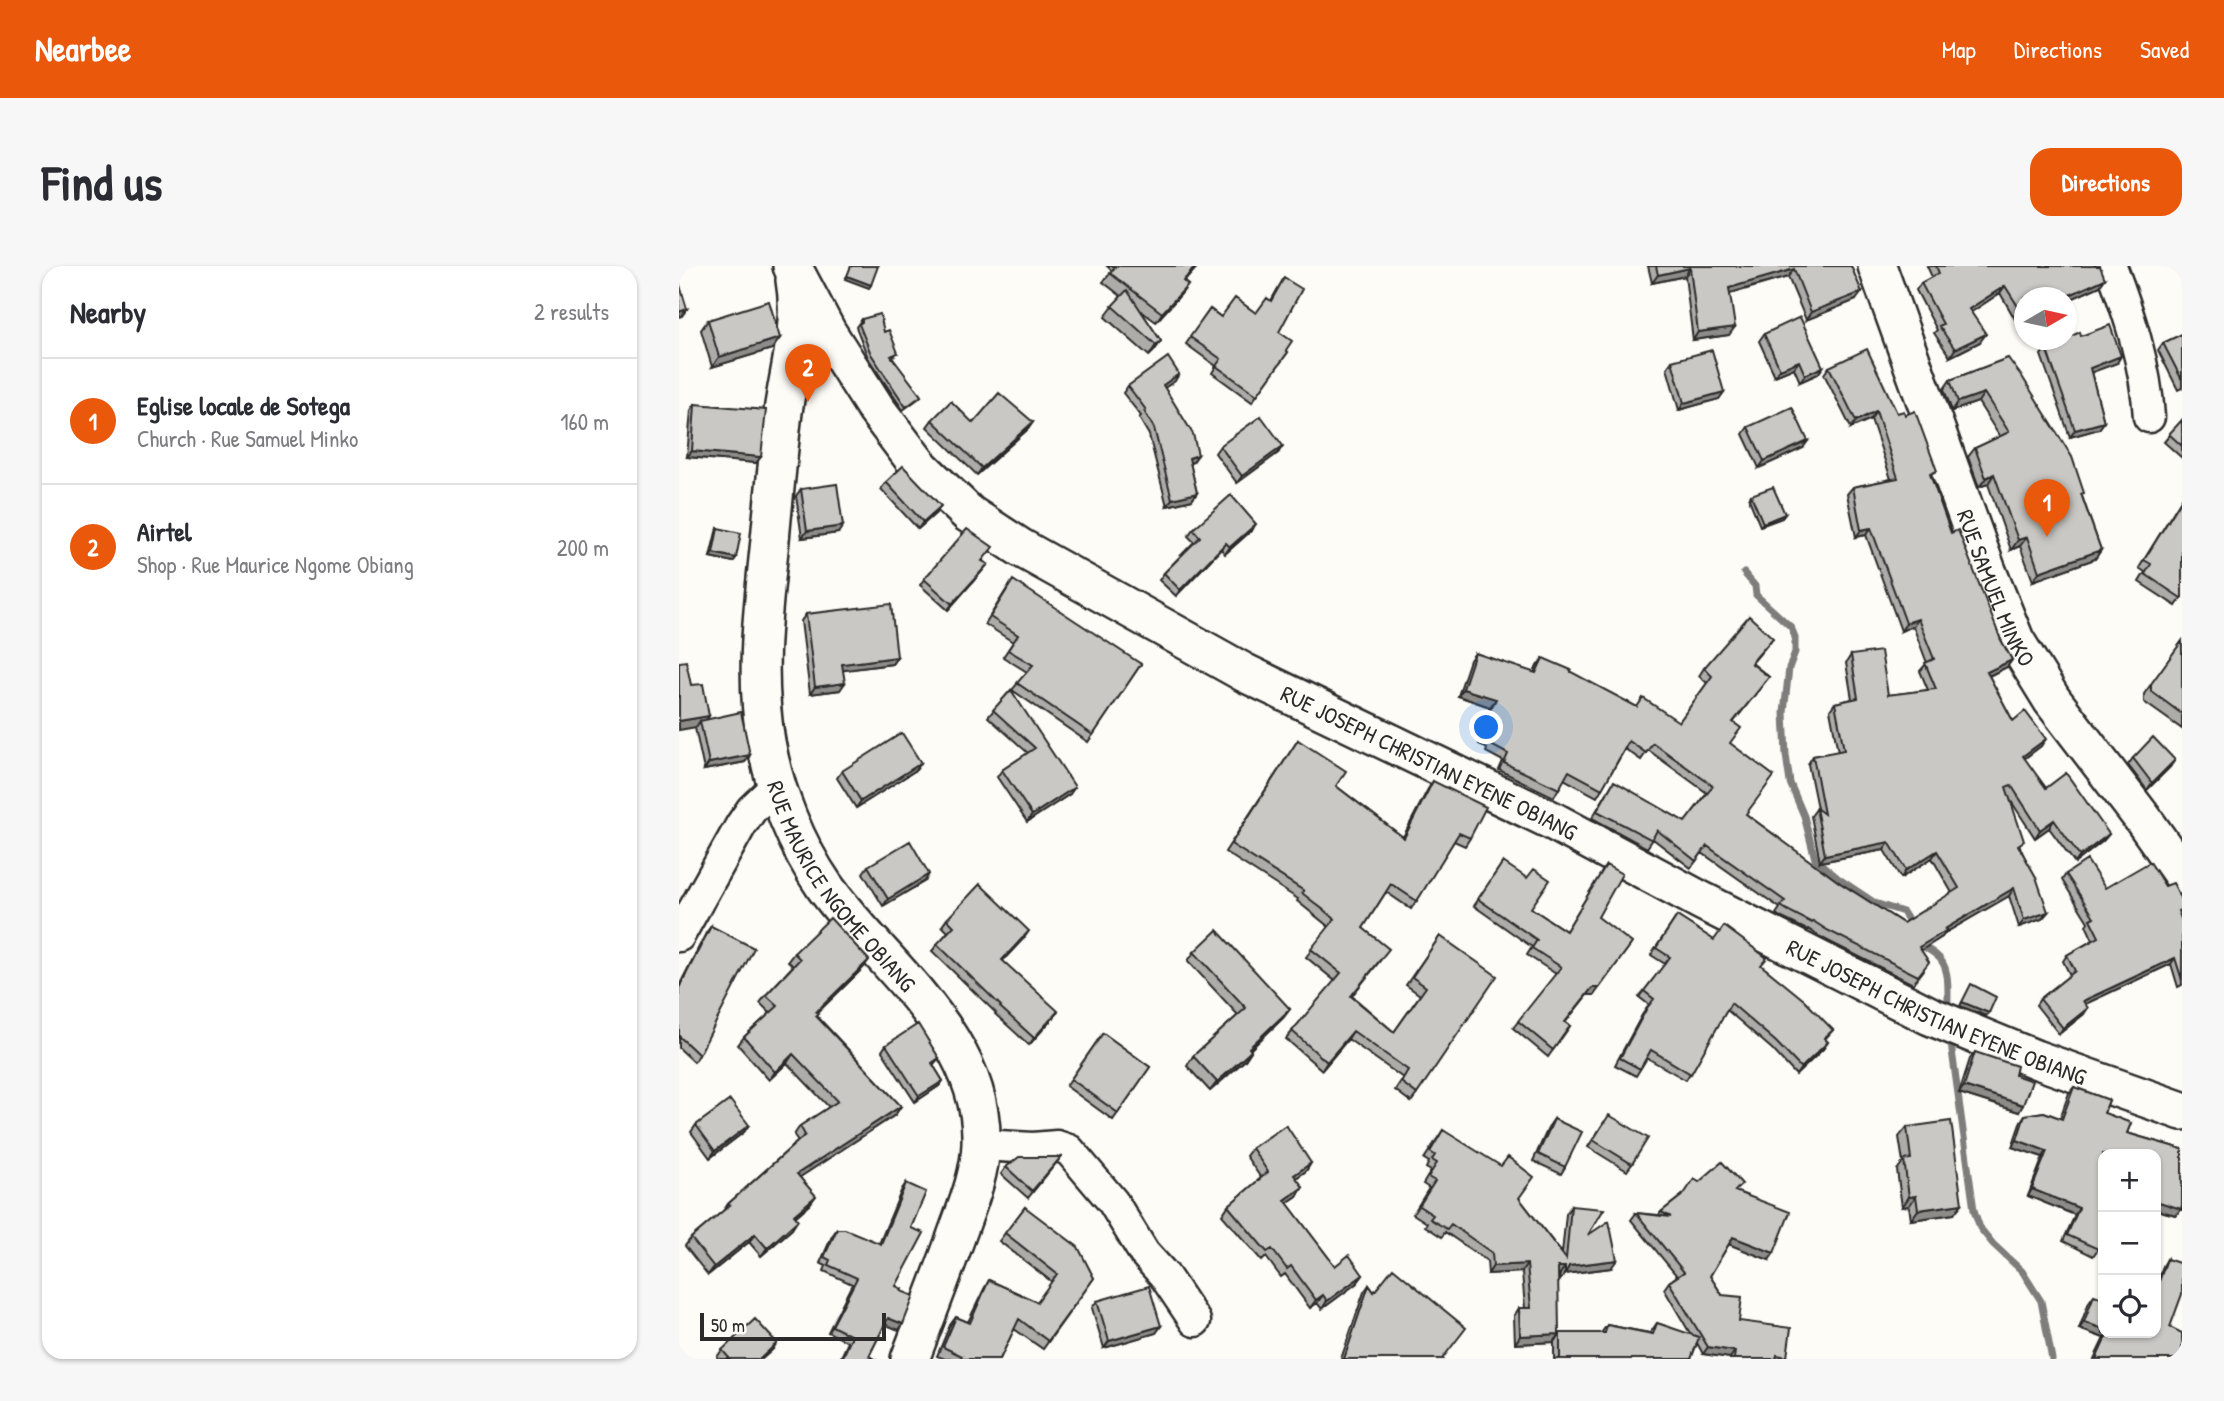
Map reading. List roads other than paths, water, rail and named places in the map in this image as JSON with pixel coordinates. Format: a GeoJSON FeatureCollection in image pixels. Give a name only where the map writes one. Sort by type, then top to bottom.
{"type":"FeatureCollection","features":[{"type":"Feature","properties":{"kind":"street","name":"RUE SAMUEL MINKO"},"geometry":{"type":"LineString","coordinates":[[1877,266],[1979,550],[2015,640],[2052,700],[2178,857]]}},
{"type":"Feature","properties":{"kind":"street"},"geometry":{"type":"LineString","coordinates":[[2111,266],[2142,364],[2149,417]]}},
{"type":"Feature","properties":{"kind":"street","name":"RUE JOSEPH CHRISTIAN EYENE OBIANG"},"geometry":{"type":"LineString","coordinates":[[792,267],[827,332],[876,409],[919,466],[969,514],[1021,548],[1245,673],[1551,820],[1722,911],[1930,1016],[2035,1059],[2182,1111]]}},
{"type":"Feature","properties":{"kind":"street","name":"RUE MAURICE NGOME OBIANG"},"geometry":{"type":"LineString","coordinates":[[792,267],[797,289],[797,329],[787,381],[759,645],[766,741],[777,785],[806,857],[825,886],[944,1030],[972,1086],[979,1115],[981,1145],[976,1178],[910,1359]]}},
{"type":"Feature","properties":{"kind":"street"},"geometry":{"type":"LineString","coordinates":[[787,381],[793,367],[803,358],[816,354],[832,358],[855,375]]}},
{"type":"Feature","properties":{"kind":"street"},"geometry":{"type":"LineString","coordinates":[[679,936],[752,808],[777,785]]}},
{"type":"Feature","properties":{"kind":"street"},"geometry":{"type":"LineString","coordinates":[[981,1145],[1033,1148],[1057,1146],[1069,1150],[1113,1202],[1144,1253],[1164,1275],[1195,1321]]}},
{"type":"Feature","properties":{"kind":"waterway"},"geometry":{"type":"LineString","coordinates":[[1744,573],[1755,586],[1756,595],[1791,627],[1795,637],[1795,652],[1789,668],[1784,713],[1786,755],[1790,783],[1804,816],[1815,859],[1875,903],[1903,912],[1912,926]]}},
{"type":"Feature","properties":{"kind":"waterway"},"geometry":{"type":"LineString","coordinates":[[1919,940],[1941,960],[1947,973],[1948,1011]]}},
{"type":"Feature","properties":{"kind":"waterway"},"geometry":{"type":"LineString","coordinates":[[1950,1036],[1974,1210],[1980,1228],[2022,1271],[2041,1301],[2052,1359]]}},
{"type":"Feature","properties":{"kind":"place","name":"Airtel"},"geometry":{"type":"Point","coordinates":[808,402]}},
{"type":"Feature","properties":{"kind":"place","name":"Eglise locale de Sotega"},"geometry":{"type":"Point","coordinates":[2047,537]}}]}
